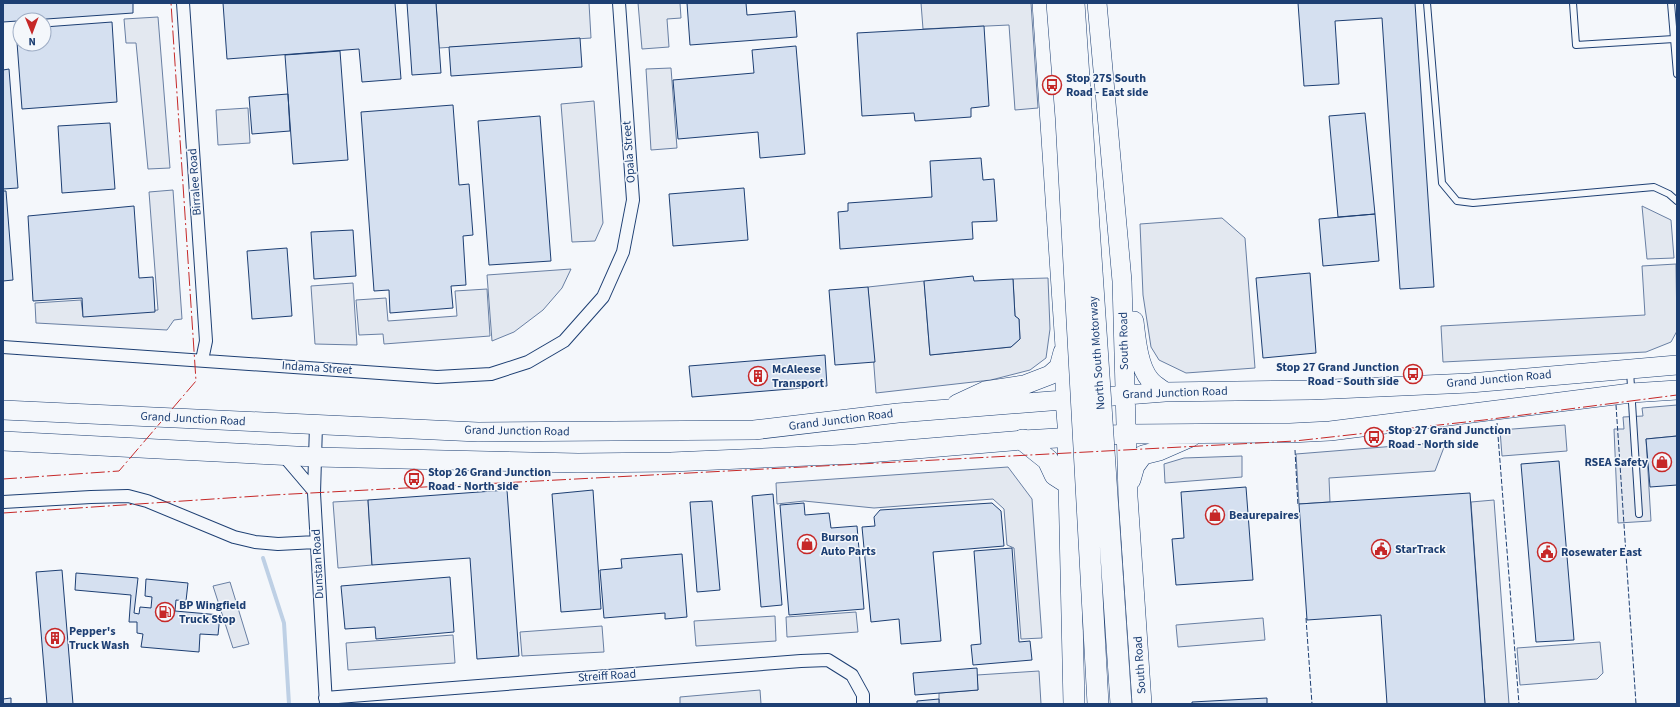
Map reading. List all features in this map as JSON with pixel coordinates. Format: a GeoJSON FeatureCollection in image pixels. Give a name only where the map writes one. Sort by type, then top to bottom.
{"type":"FeatureCollection","features":[{"type":"Feature","properties":{"kind":"highway"},"geometry":{"type":"LineString","coordinates":[[1042,3],[1065,347],[1065,399],[1068,437],[1074,704]]}},
{"type":"Feature","properties":{"kind":"highway","name":"North South Motorway"},"geometry":{"type":"LineString","coordinates":[[1057,3],[1066,118],[1098,704]]}},
{"type":"Feature","properties":{"kind":"highway","name":"North South Motorway"},"geometry":{"type":"LineString","coordinates":[[1074,3],[1121,704]]}},
{"type":"Feature","properties":{"kind":"highway","name":"South Road"},"geometry":{"type":"LineString","coordinates":[[1097,3],[1122,281],[1128,497],[1142,704]]}},
{"type":"Feature","properties":{"kind":"highway"},"geometry":{"type":"LineString","coordinates":[[1122,281],[1133,310],[1138,350],[1141,361],[1149,380],[1164,392]]}},
{"type":"Feature","properties":{"kind":"highway"},"geometry":{"type":"LineString","coordinates":[[1065,347],[1087,362],[1103,360],[1124,337]]}},
{"type":"Feature","properties":{"kind":"highway"},"geometry":{"type":"LineString","coordinates":[[945,409],[985,391],[1024,385],[1050,375],[1059,367],[1065,347]]}},
{"type":"Feature","properties":{"kind":"highway","name":"Grand Junction Road"},"geometry":{"type":"LineString","coordinates":[[3,410],[478,432],[754,430],[898,413],[1164,392],[1311,390],[1470,383],[1677,365]]}},
{"type":"Feature","properties":{"kind":"highway"},"geometry":{"type":"LineString","coordinates":[[3,441],[315,457],[578,463],[671,462],[856,454],[1023,440],[1127,434],[1290,433],[1330,431],[1631,393],[1677,390]]}},
{"type":"Feature","properties":{"kind":"highway"},"geometry":{"type":"LineString","coordinates":[[1128,497],[1135,466],[1143,455],[1159,451],[1200,433]]}},
{"type":"Feature","properties":{"kind":"highway"},"geometry":{"type":"LineString","coordinates":[[1023,440],[1048,460],[1055,475],[1069,484]]}},
{"type":"Feature","properties":{"kind":"street","name":"Birralee Road"},"geometry":{"type":"LineString","coordinates":[[183,3],[206,341],[202,360]]}},
{"type":"Feature","properties":{"kind":"street","name":"Opala Street"},"geometry":{"type":"LineString","coordinates":[[603,297],[623,252],[633,200],[619,3]]}},
{"type":"Feature","properties":{"kind":"street","name":"Indama Street"},"geometry":{"type":"LineString","coordinates":[[3,347],[437,377],[491,374],[528,362],[564,341],[603,297]]}},
{"type":"Feature","properties":{"kind":"street","name":"Dunstan Road"},"geometry":{"type":"LineString","coordinates":[[316,425],[314,490],[326,701]]}},
{"type":"Feature","properties":{"kind":"street"},"geometry":{"type":"LineString","coordinates":[[284,456],[314,490]]}},
{"type":"Feature","properties":{"kind":"street"},"geometry":{"type":"LineString","coordinates":[[3,502],[128,496],[147,501],[234,537],[255,542],[278,544],[316,542]]}},
{"type":"Feature","properties":{"kind":"street","name":"Streiff Road"},"geometry":{"type":"LineString","coordinates":[[326,701],[801,661],[828,660],[852,675],[863,694],[864,704]]}},
{"type":"Feature","properties":{"kind":"lane"},"geometry":{"type":"LineString","coordinates":[[1427,3],[1442,183],[1457,201],[1472,203],[1654,187],[1669,194],[1677,201]]}},
{"type":"Feature","properties":{"kind":"lane"},"geometry":{"type":"LineString","coordinates":[[1573,3],[1576,45],[1674,39]]}},
{"type":"Feature","properties":{"kind":"lane"},"geometry":{"type":"LineString","coordinates":[[1671,3],[1677,74]]}},
{"type":"Feature","properties":{"kind":"lane"},"geometry":{"type":"LineString","coordinates":[[1629,368],[1639,514]]}},
{"type":"Feature","properties":{"kind":"shaded area"},"geometry":{"type":"Polygon","coordinates":[[[436,3],[589,3],[591,38],[439,48],[436,3]]]}},
{"type":"Feature","properties":{"kind":"shaded area"},"geometry":{"type":"Polygon","coordinates":[[[638,3],[680,3],[681,18],[667,19],[669,47],[642,49],[638,3]]]}},
{"type":"Feature","properties":{"kind":"shaded area"},"geometry":{"type":"Polygon","coordinates":[[[921,3],[1031,3],[1038,108],[1015,110],[1009,25],[923,29],[921,3]]]}},
{"type":"Feature","properties":{"kind":"shaded area"},"geometry":{"type":"Polygon","coordinates":[[[158,17],[170,168],[148,169],[136,43],[126,43],[124,19],[158,17]]]}},
{"type":"Feature","properties":{"kind":"shaded area"},"geometry":{"type":"Polygon","coordinates":[[[671,68],[677,148],[651,150],[646,69],[671,68]]]}},
{"type":"Feature","properties":{"kind":"shaded area"},"geometry":{"type":"Polygon","coordinates":[[[594,101],[603,223],[595,241],[572,242],[561,104],[594,101]]]}},
{"type":"Feature","properties":{"kind":"shaded area"},"geometry":{"type":"Polygon","coordinates":[[[248,108],[250,143],[218,145],[216,110],[248,108]]]}},
{"type":"Feature","properties":{"kind":"shaded area"},"geometry":{"type":"Polygon","coordinates":[[[173,190],[182,319],[174,320],[167,330],[36,323],[35,303],[81,300],[83,316],[158,310],[149,192],[173,190]]]}},
{"type":"Feature","properties":{"kind":"shaded area"},"geometry":{"type":"Polygon","coordinates":[[[1642,206],[1671,220],[1674,258],[1647,259],[1642,206]]]}},
{"type":"Feature","properties":{"kind":"shaded area"},"geometry":{"type":"Polygon","coordinates":[[[1222,218],[1245,238],[1255,368],[1186,373],[1159,360],[1151,347],[1143,295],[1140,224],[1222,218]]]}},
{"type":"Feature","properties":{"kind":"shaded area"},"geometry":{"type":"Polygon","coordinates":[[[1676,264],[1677,331],[1671,342],[1646,352],[1443,362],[1441,326],[1645,315],[1642,266],[1676,264]]]}},
{"type":"Feature","properties":{"kind":"shaded area"},"geometry":{"type":"Polygon","coordinates":[[[571,269],[562,288],[543,310],[514,332],[492,341],[487,275],[571,269]]]}},
{"type":"Feature","properties":{"kind":"shaded area"},"geometry":{"type":"Polygon","coordinates":[[[1048,278],[1050,329],[1046,358],[1030,370],[991,380],[876,393],[868,287],[924,281],[930,355],[1011,347],[1020,339],[1019,319],[1015,316],[1013,279],[1048,278]]]}},
{"type":"Feature","properties":{"kind":"shaded area"},"geometry":{"type":"Polygon","coordinates":[[[353,283],[357,345],[315,344],[311,286],[353,283]]]}},
{"type":"Feature","properties":{"kind":"shaded area"},"geometry":{"type":"Polygon","coordinates":[[[487,289],[490,336],[384,344],[383,334],[359,335],[356,300],[386,298],[388,321],[457,316],[455,291],[487,289]]]}},
{"type":"Feature","properties":{"kind":"shaded area"},"geometry":{"type":"Polygon","coordinates":[[[1677,405],[1677,436],[1646,439],[1651,521],[1618,523],[1614,429],[1624,429],[1623,417],[1643,416],[1642,408],[1677,405]]]}},
{"type":"Feature","properties":{"kind":"shaded area"},"geometry":{"type":"Polygon","coordinates":[[[1565,425],[1567,451],[1502,456],[1500,430],[1565,425]]]}},
{"type":"Feature","properties":{"kind":"shaded area"},"geometry":{"type":"Polygon","coordinates":[[[1446,442],[1435,471],[1329,478],[1330,502],[1299,504],[1296,454],[1446,442]]]}},
{"type":"Feature","properties":{"kind":"shaded area"},"geometry":{"type":"Polygon","coordinates":[[[1242,456],[1242,477],[1165,483],[1164,464],[1184,458],[1242,456]]]}},
{"type":"Feature","properties":{"kind":"shaded area"},"geometry":{"type":"Polygon","coordinates":[[[1008,467],[1032,499],[1042,638],[1021,639],[1014,548],[1007,545],[1004,509],[993,499],[874,508],[804,501],[777,504],[776,483],[1008,467]]]}},
{"type":"Feature","properties":{"kind":"shaded area"},"geometry":{"type":"Polygon","coordinates":[[[368,500],[372,565],[338,568],[333,502],[368,500]]]}},
{"type":"Feature","properties":{"kind":"shaded area"},"geometry":{"type":"Polygon","coordinates":[[[1494,500],[1509,704],[1485,704],[1471,502],[1494,500]]]}},
{"type":"Feature","properties":{"kind":"shaded area"},"geometry":{"type":"Polygon","coordinates":[[[230,582],[249,644],[233,648],[213,586],[230,582]]]}},
{"type":"Feature","properties":{"kind":"shaded area"},"geometry":{"type":"Polygon","coordinates":[[[856,612],[858,632],[787,637],[786,617],[856,612]]]}},
{"type":"Feature","properties":{"kind":"shaded area"},"geometry":{"type":"Polygon","coordinates":[[[775,616],[776,641],[696,646],[694,621],[775,616]]]}},
{"type":"Feature","properties":{"kind":"shaded area"},"geometry":{"type":"Polygon","coordinates":[[[1263,618],[1265,640],[1178,647],[1176,625],[1263,618]]]}},
{"type":"Feature","properties":{"kind":"shaded area"},"geometry":{"type":"Polygon","coordinates":[[[602,626],[604,652],[522,656],[520,632],[602,626]]]}},
{"type":"Feature","properties":{"kind":"shaded area"},"geometry":{"type":"Polygon","coordinates":[[[453,635],[455,663],[348,670],[346,643],[453,635]]]}},
{"type":"Feature","properties":{"kind":"shaded area"},"geometry":{"type":"Polygon","coordinates":[[[1600,642],[1603,673],[1597,679],[1520,685],[1517,648],[1600,642]]]}},
{"type":"Feature","properties":{"kind":"shaded area"},"geometry":{"type":"Polygon","coordinates":[[[1039,671],[1041,704],[939,704],[939,693],[978,690],[977,675],[1039,671]]]}},
{"type":"Feature","properties":{"kind":"shaded area"},"geometry":{"type":"Polygon","coordinates":[[[760,690],[761,704],[680,704],[680,697],[760,690]]]}},
{"type":"Feature","properties":{"kind":"building"},"geometry":{"type":"Polygon","coordinates":[[[3,3],[133,3],[133,13],[52,19],[52,12],[12,12],[12,21],[3,22],[3,3]]]}},
{"type":"Feature","properties":{"kind":"building"},"geometry":{"type":"Polygon","coordinates":[[[223,3],[395,3],[401,79],[362,82],[359,49],[227,59],[223,3]]]}},
{"type":"Feature","properties":{"kind":"building"},"geometry":{"type":"Polygon","coordinates":[[[407,3],[436,3],[441,73],[412,75],[407,3]]]}},
{"type":"Feature","properties":{"kind":"building"},"geometry":{"type":"Polygon","coordinates":[[[687,3],[746,3],[747,15],[795,11],[797,37],[690,45],[687,3]]]}},
{"type":"Feature","properties":{"kind":"building"},"geometry":{"type":"Polygon","coordinates":[[[1298,3],[1415,3],[1434,287],[1400,289],[1382,18],[1335,21],[1339,84],[1304,86],[1298,3]]]}},
{"type":"Feature","properties":{"kind":"building"},"geometry":{"type":"Polygon","coordinates":[[[112,22],[117,102],[22,109],[18,52],[52,52],[52,26],[112,22]]]}},
{"type":"Feature","properties":{"kind":"building"},"geometry":{"type":"Polygon","coordinates":[[[984,26],[989,106],[971,108],[971,117],[915,121],[914,113],[862,116],[857,33],[984,26]]]}},
{"type":"Feature","properties":{"kind":"building"},"geometry":{"type":"Polygon","coordinates":[[[580,38],[582,67],[451,76],[449,47],[580,38]]]}},
{"type":"Feature","properties":{"kind":"building"},"geometry":{"type":"Polygon","coordinates":[[[796,46],[805,154],[760,158],[758,132],[678,139],[673,80],[754,73],[752,50],[796,46]]]}},
{"type":"Feature","properties":{"kind":"building"},"geometry":{"type":"Polygon","coordinates":[[[340,51],[348,160],[293,164],[285,55],[340,51]]]}},
{"type":"Feature","properties":{"kind":"building"},"geometry":{"type":"Polygon","coordinates":[[[9,69],[18,188],[3,189],[3,70],[9,69]]]}},
{"type":"Feature","properties":{"kind":"building"},"geometry":{"type":"Polygon","coordinates":[[[288,94],[290,131],[252,134],[249,97],[288,94]]]}},
{"type":"Feature","properties":{"kind":"building"},"geometry":{"type":"Polygon","coordinates":[[[453,105],[459,185],[469,184],[473,235],[463,236],[466,285],[451,286],[453,308],[390,313],[389,290],[374,291],[361,112],[453,105]]]}},
{"type":"Feature","properties":{"kind":"building"},"geometry":{"type":"Polygon","coordinates":[[[1365,113],[1375,214],[1338,217],[1329,116],[1365,113]]]}},
{"type":"Feature","properties":{"kind":"building"},"geometry":{"type":"Polygon","coordinates":[[[540,116],[551,261],[489,265],[478,121],[540,116]]]}},
{"type":"Feature","properties":{"kind":"building"},"geometry":{"type":"Polygon","coordinates":[[[110,123],[115,189],[62,193],[58,126],[110,123]]]}},
{"type":"Feature","properties":{"kind":"building"},"geometry":{"type":"Polygon","coordinates":[[[981,158],[983,180],[994,179],[997,221],[972,222],[973,239],[840,249],[838,212],[848,211],[848,203],[932,197],[930,161],[981,158]]]}},
{"type":"Feature","properties":{"kind":"building"},"geometry":{"type":"Polygon","coordinates":[[[744,188],[748,240],[673,246],[669,194],[744,188]]]}},
{"type":"Feature","properties":{"kind":"building"},"geometry":{"type":"Polygon","coordinates":[[[3,191],[6,191],[13,280],[3,281],[3,191]]]}},
{"type":"Feature","properties":{"kind":"building"},"geometry":{"type":"Polygon","coordinates":[[[134,206],[139,278],[153,277],[155,312],[83,317],[82,298],[33,301],[28,216],[134,206]]]}},
{"type":"Feature","properties":{"kind":"building"},"geometry":{"type":"Polygon","coordinates":[[[1375,214],[1379,261],[1323,266],[1319,219],[1375,214]]]}},
{"type":"Feature","properties":{"kind":"building"},"geometry":{"type":"Polygon","coordinates":[[[353,230],[356,276],[314,279],[311,232],[353,230]]]}},
{"type":"Feature","properties":{"kind":"building"},"geometry":{"type":"Polygon","coordinates":[[[287,248],[292,316],[252,319],[247,251],[287,248]]]}},
{"type":"Feature","properties":{"kind":"building"},"geometry":{"type":"Polygon","coordinates":[[[1310,273],[1316,353],[1263,358],[1256,278],[1310,273]]]}},
{"type":"Feature","properties":{"kind":"building"},"geometry":{"type":"Polygon","coordinates":[[[973,276],[974,281],[1013,279],[1015,316],[1019,319],[1020,339],[1011,347],[930,355],[924,281],[973,276]]]}},
{"type":"Feature","properties":{"kind":"building"},"geometry":{"type":"Polygon","coordinates":[[[868,287],[875,362],[835,365],[829,290],[868,287]]]}},
{"type":"Feature","properties":{"kind":"building","name":"McAleese Transport"},"geometry":{"type":"Polygon","coordinates":[[[825,355],[827,386],[692,397],[689,366],[825,355]]]}},
{"type":"Feature","properties":{"kind":"building","name":"RSEA Safety"},"geometry":{"type":"Polygon","coordinates":[[[1677,436],[1677,485],[1650,487],[1646,439],[1677,436]]]}},
{"type":"Feature","properties":{"kind":"building","name":"Rosewater East"},"geometry":{"type":"Polygon","coordinates":[[[1559,461],[1574,640],[1536,642],[1521,464],[1559,461]]]}},
{"type":"Feature","properties":{"kind":"building","name":"Beaurepaires"},"geometry":{"type":"Polygon","coordinates":[[[1246,487],[1253,580],[1176,585],[1172,539],[1184,538],[1181,492],[1246,487]]]}},
{"type":"Feature","properties":{"kind":"building"},"geometry":{"type":"Polygon","coordinates":[[[507,490],[519,656],[477,659],[470,558],[372,565],[368,500],[507,490]]]}},
{"type":"Feature","properties":{"kind":"building"},"geometry":{"type":"Polygon","coordinates":[[[593,490],[601,609],[561,612],[552,494],[593,490]]]}},
{"type":"Feature","properties":{"kind":"building"},"geometry":{"type":"Polygon","coordinates":[[[1470,493],[1485,704],[1387,704],[1381,615],[1307,620],[1299,504],[1470,493]]]}},
{"type":"Feature","properties":{"kind":"building"},"geometry":{"type":"Polygon","coordinates":[[[773,494],[782,605],[761,607],[752,496],[773,494]]]}},
{"type":"Feature","properties":{"kind":"building"},"geometry":{"type":"Polygon","coordinates":[[[712,501],[720,590],[697,592],[690,502],[712,501]]]}},
{"type":"Feature","properties":{"kind":"building"},"geometry":{"type":"Polygon","coordinates":[[[804,503],[805,515],[829,513],[831,528],[857,526],[864,609],[789,615],[780,505],[804,503]]]}},
{"type":"Feature","properties":{"kind":"building"},"geometry":{"type":"Polygon","coordinates":[[[992,503],[1001,511],[1004,546],[933,552],[941,641],[901,644],[899,619],[871,622],[862,527],[875,526],[874,517],[880,510],[992,503]]]}},
{"type":"Feature","properties":{"kind":"building"},"geometry":{"type":"Polygon","coordinates":[[[1012,548],[1019,642],[1030,641],[1032,660],[973,665],[971,645],[981,644],[974,551],[1012,548]]]}},
{"type":"Feature","properties":{"kind":"building"},"geometry":{"type":"Polygon","coordinates":[[[682,554],[687,617],[665,619],[665,613],[604,618],[600,570],[622,568],[621,559],[682,554]]]}},
{"type":"Feature","properties":{"kind":"building","name":"Pepper's Truck Wash"},"geometry":{"type":"Polygon","coordinates":[[[62,570],[73,704],[47,704],[36,572],[62,570]]]}},
{"type":"Feature","properties":{"kind":"building","name":"BP Wingfield Truck Stop"},"geometry":{"type":"Polygon","coordinates":[[[76,573],[138,578],[134,613],[139,614],[140,607],[151,608],[152,597],[145,596],[146,579],[188,583],[186,601],[176,600],[175,611],[220,615],[218,635],[200,634],[199,652],[141,647],[143,634],[137,633],[137,622],[129,622],[131,595],[75,590],[76,573]]]}},
{"type":"Feature","properties":{"kind":"building"},"geometry":{"type":"Polygon","coordinates":[[[450,577],[454,632],[376,639],[375,627],[345,629],[341,586],[450,577]]]}},
{"type":"Feature","properties":{"kind":"building"},"geometry":{"type":"Polygon","coordinates":[[[977,668],[978,690],[915,695],[913,673],[977,668]]]}},
{"type":"Feature","properties":{"kind":"building"},"geometry":{"type":"Polygon","coordinates":[[[11,698],[11,704],[3,704],[3,699],[11,698]]]}},
{"type":"Feature","properties":{"kind":"building"},"geometry":{"type":"Polygon","coordinates":[[[1267,698],[1267,704],[1192,704],[1192,702],[1267,698]]]}},
{"type":"Feature","properties":{"kind":"building"},"geometry":{"type":"Polygon","coordinates":[[[939,699],[939,704],[917,704],[917,701],[939,699]]]}},
{"type":"Feature","properties":{"kind":"waterway"},"geometry":{"type":"LineString","coordinates":[[263,558],[284,623],[289,704]]}},
{"type":"Feature","properties":{"kind":"fence"},"geometry":{"type":"LineString","coordinates":[[1616,405],[1636,704]]}},
{"type":"Feature","properties":{"kind":"fence"},"geometry":{"type":"LineString","coordinates":[[1497,423],[1519,704]]}},
{"type":"Feature","properties":{"kind":"fence"},"geometry":{"type":"LineString","coordinates":[[1295,450],[1298,506]]}},
{"type":"Feature","properties":{"kind":"fence"},"geometry":{"type":"LineString","coordinates":[[1306,618],[1312,704]]}},
{"type":"Feature","properties":{"kind":"power"},"geometry":{"type":"LineString","coordinates":[[3,479],[119,471],[196,381],[171,3]]}},
{"type":"Feature","properties":{"kind":"power"},"geometry":{"type":"LineString","coordinates":[[3,513],[273,495],[1295,441],[1484,420],[1677,395]]}},
{"type":"Feature","properties":{"kind":"place","name":"Stop 27S South Road - East side"},"geometry":{"type":"Point","coordinates":[1052,85]}},
{"type":"Feature","properties":{"kind":"place","name":"Stop 27 Grand Junction Road - South side"},"geometry":{"type":"Point","coordinates":[1413,374]}},
{"type":"Feature","properties":{"kind":"place","name":"McAleese Transport"},"geometry":{"type":"Point","coordinates":[758,376]}},
{"type":"Feature","properties":{"kind":"place","name":"Stop 27 Grand Junction Road - North side"},"geometry":{"type":"Point","coordinates":[1374,437]}},
{"type":"Feature","properties":{"kind":"place","name":"RSEA Safety"},"geometry":{"type":"Point","coordinates":[1662,462]}},
{"type":"Feature","properties":{"kind":"place","name":"Stop 26 Grand Junction Road - North side"},"geometry":{"type":"Point","coordinates":[414,479]}},
{"type":"Feature","properties":{"kind":"place","name":"Beaurepaires"},"geometry":{"type":"Point","coordinates":[1215,515]}},
{"type":"Feature","properties":{"kind":"place","name":"Burson Auto Parts"},"geometry":{"type":"Point","coordinates":[807,544]}},
{"type":"Feature","properties":{"kind":"place","name":"StarTrack"},"geometry":{"type":"Point","coordinates":[1381,549]}},
{"type":"Feature","properties":{"kind":"place","name":"Rosewater East"},"geometry":{"type":"Point","coordinates":[1547,552]}},
{"type":"Feature","properties":{"kind":"place","name":"BP Wingfield Truck Stop"},"geometry":{"type":"Point","coordinates":[165,612]}},
{"type":"Feature","properties":{"kind":"place","name":"Pepper's Truck Wash"},"geometry":{"type":"Point","coordinates":[55,638]}}]}
